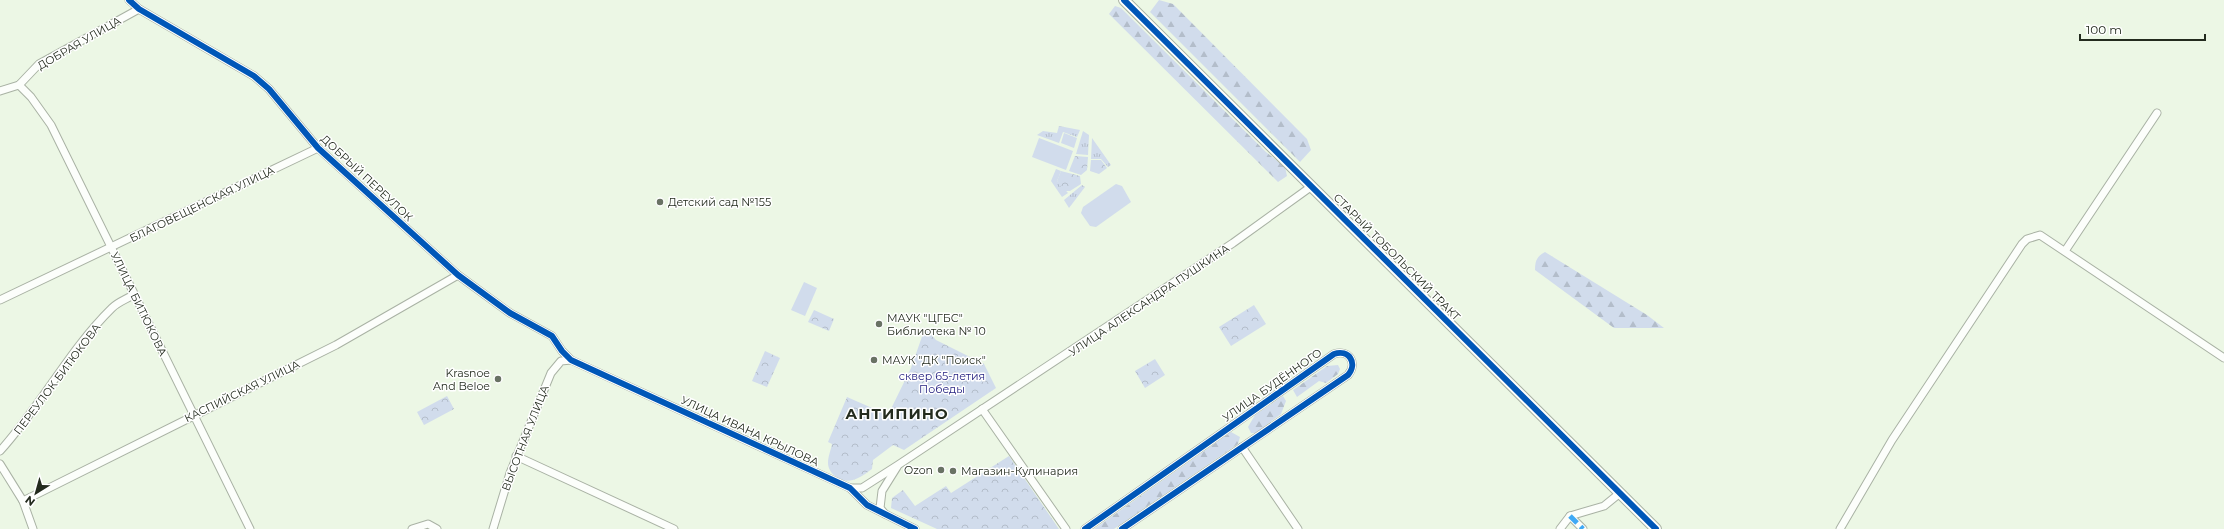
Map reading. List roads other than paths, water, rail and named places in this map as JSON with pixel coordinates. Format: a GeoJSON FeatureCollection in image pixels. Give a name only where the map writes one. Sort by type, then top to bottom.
{"type":"FeatureCollection","features":[{"type":"Feature","properties":{"kind":"street","name":"ДОБРЫЙ ПЕРЕУЛОК"},"geometry":{"type":"LineString","coordinates":[[129,0],[138,9],[236,64],[254,76],[269,89],[318,148],[458,275],[510,312],[552,336],[562,352],[571,360]]}},
{"type":"Feature","properties":{"kind":"street","name":"СТАРЫЙ ТОБОЛЬСКИЙ ТРАКТ"},"geometry":{"type":"LineString","coordinates":[[1124,0],[1656,529]]}},
{"type":"Feature","properties":{"kind":"street","name":"ДОБРАЯ УЛИЦА"},"geometry":{"type":"LineString","coordinates":[[0,91],[19,85],[39,64],[138,9]]}},
{"type":"Feature","properties":{"kind":"street","name":"УЛИЦА БИТЮКОВА"},"geometry":{"type":"LineString","coordinates":[[19,85],[31,97],[51,125],[133,295],[250,529]]}},
{"type":"Feature","properties":{"kind":"street"},"geometry":{"type":"LineString","coordinates":[[2065,251],[2157,113]]}},
{"type":"Feature","properties":{"kind":"street","name":"БЛАГОВЕЩЕНСКАЯ УЛИЦА"},"geometry":{"type":"LineString","coordinates":[[0,300],[318,148]]}},
{"type":"Feature","properties":{"kind":"street","name":"УЛИЦА АЛЕКСАНДРА ПУШКИНА"},"geometry":{"type":"LineString","coordinates":[[850,488],[862,488],[898,465],[1227,248],[1312,186]]}},
{"type":"Feature","properties":{"kind":"street"},"geometry":{"type":"LineString","coordinates":[[1840,529],[1892,440],[2022,244],[2027,239],[2040,234],[2224,358]]}},
{"type":"Feature","properties":{"kind":"street","name":"КАСПИЙСКАЯ УЛИЦА"},"geometry":{"type":"LineString","coordinates":[[23,501],[336,345],[458,275]]}},
{"type":"Feature","properties":{"kind":"street","name":"ПЕРЕУЛОК БИТЮКОВА"},"geometry":{"type":"LineString","coordinates":[[0,451],[20,430],[80,346],[113,307],[133,295]]}},
{"type":"Feature","properties":{"kind":"street","name":"УЛИЦА БУДЁННОГО"},"geometry":{"type":"LineString","coordinates":[[1085,529],[1334,354],[1340,352],[1346,353],[1351,358],[1353,364],[1352,370],[1348,375],[1122,529]]}},
{"type":"Feature","properties":{"kind":"street","name":"ВЫСОТНАЯ УЛИЦА"},"geometry":{"type":"LineString","coordinates":[[492,529],[516,456],[553,369],[561,361],[571,360]]}},
{"type":"Feature","properties":{"kind":"street","name":"УЛИЦА ИВАНА КРЫЛОВА"},"geometry":{"type":"LineString","coordinates":[[571,360],[850,488],[867,505],[886,516],[915,529]]}},
{"type":"Feature","properties":{"kind":"street"},"geometry":{"type":"LineString","coordinates":[[982,409],[1066,529]]}},
{"type":"Feature","properties":{"kind":"street"},"geometry":{"type":"LineString","coordinates":[[1242,447],[1298,529]]}},
{"type":"Feature","properties":{"kind":"street"},"geometry":{"type":"LineString","coordinates":[[516,456],[674,529]]}},
{"type":"Feature","properties":{"kind":"street"},"geometry":{"type":"LineString","coordinates":[[0,464],[23,501],[33,529]]}},
{"type":"Feature","properties":{"kind":"street"},"geometry":{"type":"LineString","coordinates":[[886,516],[880,508],[881,495],[898,465]]}},
{"type":"Feature","properties":{"kind":"street"},"geometry":{"type":"LineString","coordinates":[[1560,529],[1570,516],[1604,506],[1620,493]]}},
{"type":"Feature","properties":{"kind":"street"},"geometry":{"type":"LineString","coordinates":[[1570,516],[1583,529]]}},
{"type":"Feature","properties":{"kind":"street"},"geometry":{"type":"LineString","coordinates":[[412,529],[428,524],[437,529]]}},
{"type":"Feature","properties":{"kind":"place","name":"Детский сад №155"},"geometry":{"type":"Point","coordinates":[660,202]}},
{"type":"Feature","properties":{"kind":"place","name":"МАУК \"ЦГБС\" Библиотека № 10"},"geometry":{"type":"Point","coordinates":[879,324]}},
{"type":"Feature","properties":{"kind":"place","name":"МАУК \"ДК \"Поиск\""},"geometry":{"type":"Point","coordinates":[874,360]}},
{"type":"Feature","properties":{"kind":"place","name":"Krasnoe And Beloe"},"geometry":{"type":"Point","coordinates":[498,379]}},
{"type":"Feature","properties":{"kind":"place","name":"Ozon"},"geometry":{"type":"Point","coordinates":[941,470]}},
{"type":"Feature","properties":{"kind":"place","name":"Магазин-Кулинария"},"geometry":{"type":"Point","coordinates":[953,471]}},
{"type":"Feature","properties":{"kind":"district","name":"АНТИПИНО"},"geometry":{"type":"Point","coordinates":[897,414]}},
{"type":"Feature","properties":{"kind":"park label","name":"сквер 65-летия Победы"},"geometry":{"type":"Point","coordinates":[942,382]}}]}
